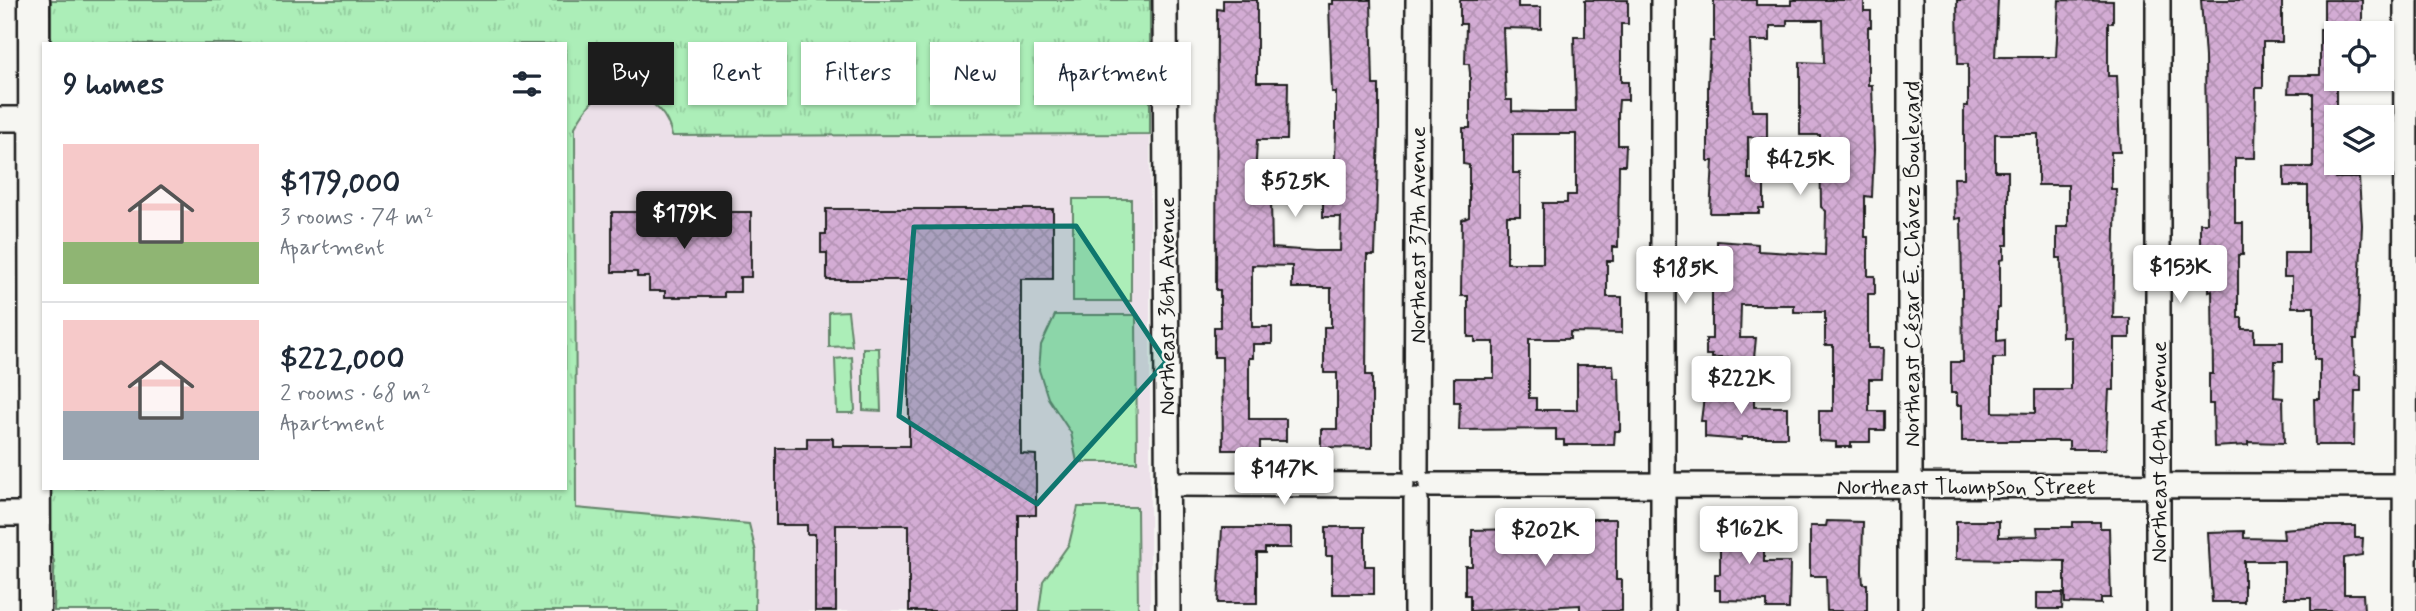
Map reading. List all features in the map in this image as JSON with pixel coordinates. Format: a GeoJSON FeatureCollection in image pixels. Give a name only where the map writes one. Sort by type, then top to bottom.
{"type":"FeatureCollection","features":[{"type":"Feature","properties":{"kind":"main road"},"geometry":{"type":"LineString","coordinates":[[34,0],[35,611]]}},
{"type":"Feature","properties":{"kind":"street","name":"Northeast 36th Avenue"},"geometry":{"type":"LineString","coordinates":[[1165,0],[1168,611]]}},
{"type":"Feature","properties":{"kind":"street","name":"Northeast 37th Avenue"},"geometry":{"type":"LineString","coordinates":[[1416,611],[1418,0]]}},
{"type":"Feature","properties":{"kind":"street"},"geometry":{"type":"LineString","coordinates":[[1663,0],[1663,611]]}},
{"type":"Feature","properties":{"kind":"street","name":"Northeast César E. Chávez Boulevard"},"geometry":{"type":"LineString","coordinates":[[1910,0],[1910,611]]}},
{"type":"Feature","properties":{"kind":"street","name":"Northeast 40th Avenue"},"geometry":{"type":"LineString","coordinates":[[2158,0],[2158,611]]}},
{"type":"Feature","properties":{"kind":"street"},"geometry":{"type":"LineString","coordinates":[[2405,611],[2411,486],[2406,0]]}},
{"type":"Feature","properties":{"kind":"street"},"geometry":{"type":"LineString","coordinates":[[0,119],[34,119]]}},
{"type":"Feature","properties":{"kind":"street","name":"Northeast Thompson Street"},"geometry":{"type":"LineString","coordinates":[[1167,484],[2411,486]]}},
{"type":"Feature","properties":{"kind":"street"},"geometry":{"type":"LineString","coordinates":[[0,514],[35,514]]}},
{"type":"Feature","properties":{"kind":"highlighted area"},"geometry":{"type":"Polygon","coordinates":[[[1076,226],[1166,362],[1037,504],[899,416],[914,227],[1076,226]]]}},
{"type":"Feature","properties":{"kind":"shaded area"},"geometry":{"type":"Polygon","coordinates":[[[588,105],[657,105],[669,120],[673,136],[1150,134],[1150,611],[755,611],[757,592],[749,524],[576,509],[575,127],[588,105]]]}},
{"type":"Feature","properties":{"kind":"green space"},"geometry":{"type":"Polygon","coordinates":[[[51,0],[1150,0],[1150,42],[1034,42],[1034,105],[1150,105],[1150,134],[672,136],[665,118],[653,105],[674,105],[674,42],[588,42],[589,105],[575,127],[576,508],[749,524],[756,552],[755,611],[54,611],[54,561],[47,545],[47,490],[567,490],[567,42],[51,42],[51,0]]]}},
{"type":"Feature","properties":{"kind":"green space"},"geometry":{"type":"Polygon","coordinates":[[[1073,199],[1131,199],[1131,301],[1073,301],[1073,199]]]}},
{"type":"Feature","properties":{"kind":"green space"},"geometry":{"type":"Polygon","coordinates":[[[848,311],[852,346],[829,347],[829,312],[848,311]]]}},
{"type":"Feature","properties":{"kind":"green space"},"geometry":{"type":"Polygon","coordinates":[[[1055,315],[1136,315],[1137,462],[1077,462],[1071,433],[1048,398],[1039,370],[1041,345],[1055,315]]]}},
{"type":"Feature","properties":{"kind":"green space"},"geometry":{"type":"Polygon","coordinates":[[[863,348],[879,348],[881,411],[863,410],[863,348]]]}},
{"type":"Feature","properties":{"kind":"green space"},"geometry":{"type":"Polygon","coordinates":[[[852,357],[855,410],[853,413],[837,413],[835,359],[852,357]]]}},
{"type":"Feature","properties":{"kind":"green space"},"geometry":{"type":"Polygon","coordinates":[[[1078,507],[1137,507],[1138,611],[1039,611],[1043,581],[1069,544],[1078,507]]]}},
{"type":"Feature","properties":{"kind":"building"},"geometry":{"type":"Polygon","coordinates":[[[1223,0],[1257,0],[1257,82],[1288,82],[1287,140],[1257,140],[1254,201],[1271,201],[1272,248],[1340,251],[1341,217],[1323,217],[1323,185],[1334,185],[1336,131],[1336,92],[1332,92],[1329,4],[1333,4],[1333,0],[1371,0],[1373,85],[1379,85],[1375,255],[1367,255],[1366,375],[1372,375],[1372,448],[1321,447],[1321,429],[1337,429],[1337,373],[1324,373],[1324,327],[1331,327],[1331,288],[1292,288],[1292,266],[1252,265],[1252,327],[1272,327],[1272,344],[1253,344],[1253,358],[1249,358],[1249,419],[1286,419],[1286,441],[1260,441],[1260,450],[1223,450],[1222,357],[1214,357],[1214,327],[1220,327],[1220,290],[1216,290],[1217,9],[1223,10],[1223,0]]]}},
{"type":"Feature","properties":{"kind":"building"},"geometry":{"type":"Polygon","coordinates":[[[1460,0],[1518,0],[1518,7],[1541,7],[1541,29],[1503,28],[1506,100],[1512,100],[1512,111],[1576,112],[1574,37],[1585,37],[1585,0],[1628,0],[1628,24],[1621,24],[1621,82],[1628,82],[1628,100],[1619,100],[1618,113],[1618,145],[1626,145],[1625,165],[1619,165],[1618,247],[1613,247],[1613,261],[1607,261],[1607,297],[1622,297],[1622,333],[1570,332],[1570,339],[1529,339],[1529,398],[1536,398],[1536,410],[1577,410],[1577,365],[1613,365],[1614,378],[1619,378],[1620,415],[1620,431],[1615,431],[1614,445],[1564,445],[1564,440],[1556,440],[1556,429],[1459,430],[1460,402],[1454,402],[1454,378],[1494,378],[1494,342],[1475,342],[1475,337],[1468,337],[1468,296],[1461,296],[1462,220],[1469,217],[1469,165],[1463,164],[1463,128],[1470,128],[1470,73],[1469,64],[1465,64],[1466,24],[1460,24],[1460,0]],[[1513,134],[1513,173],[1520,173],[1520,216],[1507,216],[1507,263],[1543,263],[1543,203],[1567,203],[1567,195],[1576,195],[1576,134],[1513,134]]]}},
{"type":"Feature","properties":{"kind":"building"},"geometry":{"type":"Polygon","coordinates":[[[1714,0],[1756,0],[1756,5],[1791,5],[1791,0],[1864,0],[1864,11],[1871,11],[1871,27],[1868,27],[1868,85],[1872,85],[1874,150],[1872,197],[1865,196],[1865,237],[1868,237],[1868,276],[1875,276],[1875,294],[1868,294],[1868,348],[1883,348],[1882,379],[1869,379],[1869,411],[1885,411],[1885,430],[1870,430],[1870,442],[1851,442],[1851,447],[1836,447],[1836,442],[1819,441],[1819,411],[1833,411],[1833,345],[1825,345],[1825,312],[1794,312],[1794,305],[1741,305],[1740,338],[1756,338],[1754,358],[1712,358],[1712,355],[1706,355],[1706,339],[1712,339],[1712,285],[1717,285],[1717,241],[1758,244],[1758,251],[1825,255],[1826,211],[1821,207],[1820,135],[1800,135],[1800,62],[1824,63],[1823,20],[1787,20],[1787,26],[1770,26],[1770,41],[1750,41],[1752,111],[1767,111],[1767,138],[1748,137],[1748,179],[1764,179],[1764,208],[1759,208],[1759,213],[1710,213],[1713,161],[1708,161],[1708,86],[1710,41],[1714,41],[1714,0]]]}},
{"type":"Feature","properties":{"kind":"building"},"geometry":{"type":"Polygon","coordinates":[[[1957,0],[1998,0],[1995,57],[2056,57],[2059,0],[2113,1],[2113,23],[2108,23],[2108,76],[2117,76],[2120,152],[2111,152],[2111,189],[2116,189],[2113,318],[2130,318],[2130,338],[2114,338],[2114,390],[2109,390],[2106,449],[2069,449],[2069,441],[1962,441],[1962,405],[1957,405],[1957,393],[1951,393],[1951,362],[1963,362],[1961,218],[1955,219],[1954,178],[1964,178],[1964,106],[1968,106],[1968,64],[1958,64],[1957,0]],[[1995,134],[1995,171],[2008,171],[2008,245],[2004,245],[2004,259],[2000,260],[2000,308],[1997,308],[1997,341],[2005,340],[2005,358],[1993,358],[1993,412],[2035,413],[2035,390],[2071,390],[2071,337],[2062,337],[2061,258],[2057,258],[2057,227],[2068,227],[2068,185],[2038,185],[2038,134],[1995,134]]]}},
{"type":"Feature","properties":{"kind":"building"},"geometry":{"type":"Polygon","coordinates":[[[2201,0],[2282,0],[2282,42],[2263,42],[2263,88],[2256,88],[2255,158],[2235,158],[2235,223],[2243,223],[2243,255],[2238,255],[2238,318],[2242,318],[2242,329],[2254,329],[2254,342],[2283,342],[2283,361],[2275,361],[2274,397],[2283,398],[2284,443],[2248,442],[2248,445],[2214,447],[2213,404],[2209,404],[2209,374],[2213,374],[2212,290],[2209,291],[2209,264],[2200,264],[2200,223],[2207,223],[2205,57],[2201,0]]]}},
{"type":"Feature","properties":{"kind":"building"},"geometry":{"type":"Polygon","coordinates":[[[2324,0],[2362,0],[2362,21],[2324,21],[2324,0]]]}},
{"type":"Feature","properties":{"kind":"building"},"geometry":{"type":"Polygon","coordinates":[[[2320,29],[2324,29],[2324,91],[2336,91],[2336,105],[2324,105],[2324,175],[2359,178],[2362,225],[2357,339],[2354,339],[2355,375],[2361,376],[2361,391],[2355,391],[2354,445],[2315,445],[2314,399],[2320,399],[2320,359],[2314,359],[2314,307],[2292,307],[2292,277],[2284,277],[2284,253],[2308,253],[2308,186],[2284,186],[2284,167],[2313,167],[2313,93],[2288,93],[2289,75],[2320,75],[2320,29]]]}},
{"type":"Feature","properties":{"kind":"building"},"geometry":{"type":"Polygon","coordinates":[[[826,209],[1053,209],[1053,279],[1021,279],[1021,454],[1036,455],[1036,515],[1019,515],[1019,611],[909,611],[909,525],[836,525],[836,611],[815,611],[815,534],[807,534],[807,525],[776,525],[776,448],[807,448],[807,438],[833,438],[833,446],[909,446],[909,280],[827,280],[827,253],[821,253],[821,234],[826,234],[826,209]]]}},
{"type":"Feature","properties":{"kind":"building"},"geometry":{"type":"Polygon","coordinates":[[[612,212],[751,212],[751,277],[740,277],[740,292],[724,292],[724,297],[665,297],[665,291],[649,291],[649,277],[637,277],[637,272],[612,272],[612,212]]]}},
{"type":"Feature","properties":{"kind":"building"},"geometry":{"type":"Polygon","coordinates":[[[1705,389],[1754,389],[1754,407],[1787,407],[1787,437],[1742,437],[1742,440],[1705,437],[1705,421],[1701,421],[1705,389]]]}},
{"type":"Feature","properties":{"kind":"building"},"geometry":{"type":"Polygon","coordinates":[[[1587,519],[1616,519],[1616,580],[1622,580],[1622,611],[1580,611],[1580,605],[1470,611],[1470,595],[1465,595],[1465,566],[1472,566],[1472,530],[1572,528],[1572,525],[1587,525],[1587,519]]]}},
{"type":"Feature","properties":{"kind":"building"},"geometry":{"type":"Polygon","coordinates":[[[1720,520],[1764,521],[1764,562],[1790,562],[1789,609],[1767,609],[1767,601],[1720,600],[1720,590],[1715,590],[1715,574],[1720,574],[1720,543],[1713,543],[1714,523],[1720,520]]]}},
{"type":"Feature","properties":{"kind":"building"},"geometry":{"type":"Polygon","coordinates":[[[1827,521],[1863,522],[1862,571],[1863,584],[1867,584],[1867,611],[1827,611],[1826,576],[1810,576],[1810,526],[1826,526],[1827,521]]]}},
{"type":"Feature","properties":{"kind":"building"},"geometry":{"type":"Polygon","coordinates":[[[1956,521],[1999,521],[1999,537],[2038,536],[2037,527],[2073,527],[2073,522],[2100,522],[2100,528],[2109,528],[2111,598],[2101,598],[2101,604],[2065,603],[2065,561],[1956,559],[1956,521]]]}},
{"type":"Feature","properties":{"kind":"building"},"geometry":{"type":"Polygon","coordinates":[[[2355,526],[2355,538],[2363,538],[2362,555],[2344,558],[2344,594],[2363,594],[2364,611],[2311,611],[2311,598],[2284,598],[2284,561],[2244,561],[2244,602],[2212,602],[2208,532],[2244,531],[2244,538],[2284,539],[2283,529],[2355,526]]]}},
{"type":"Feature","properties":{"kind":"building"},"geometry":{"type":"Polygon","coordinates":[[[1326,527],[1365,527],[1365,566],[1374,566],[1374,594],[1332,594],[1332,556],[1326,556],[1326,527]]]}},
{"type":"Feature","properties":{"kind":"building"},"geometry":{"type":"Polygon","coordinates":[[[1222,528],[1291,528],[1291,548],[1265,548],[1265,553],[1257,553],[1257,603],[1218,603],[1222,528]]]}},
{"type":"Feature","properties":{"kind":"building"},"geometry":{"type":"Polygon","coordinates":[[[2037,593],[2063,593],[2062,609],[2037,609],[2037,593]]]}}]}
